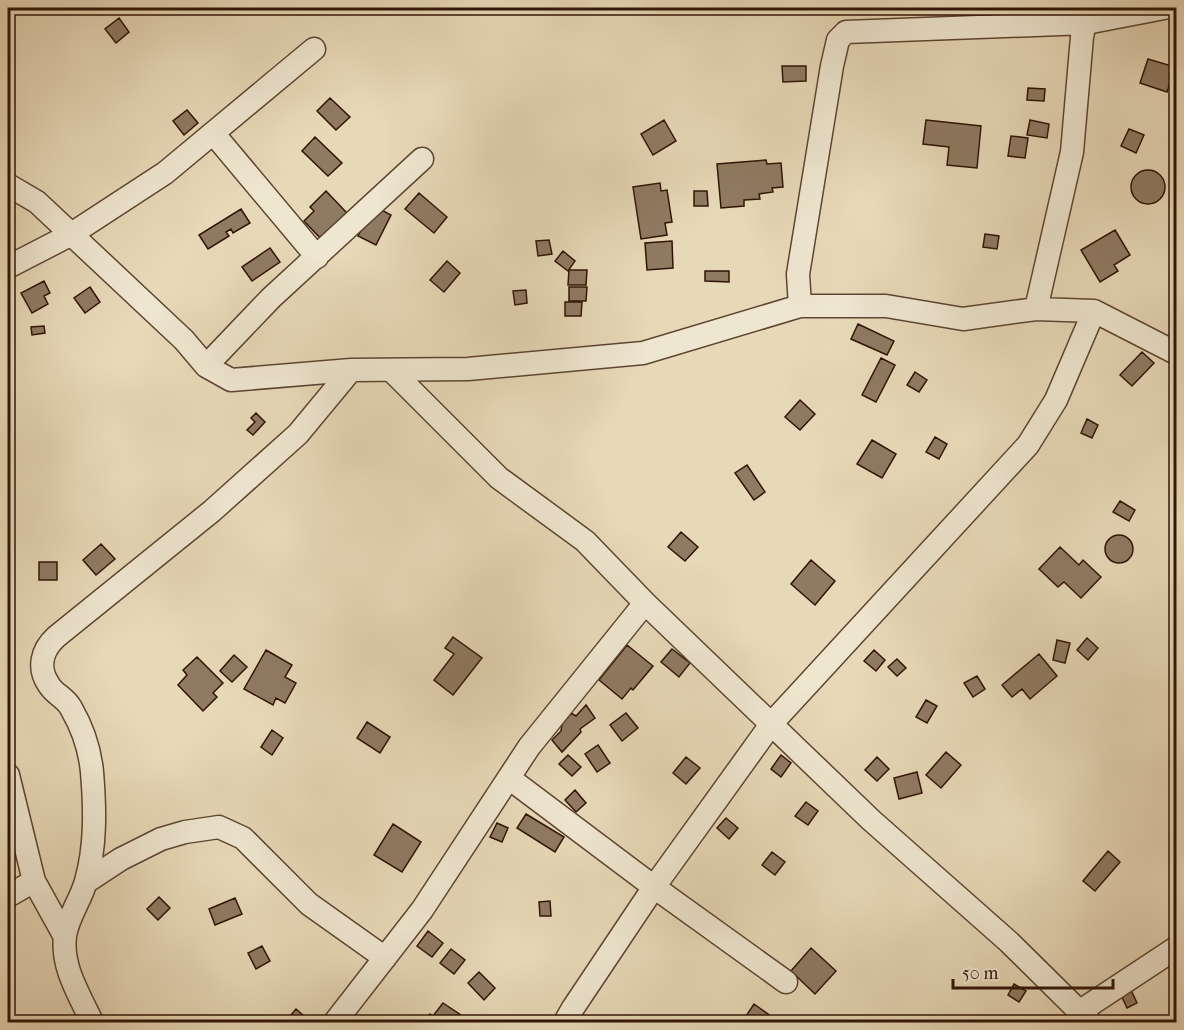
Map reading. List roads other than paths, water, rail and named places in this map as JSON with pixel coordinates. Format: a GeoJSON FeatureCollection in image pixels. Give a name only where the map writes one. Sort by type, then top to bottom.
{"type":"FeatureCollection","features":[{"type":"Feature","properties":{"kind":"street"},"geometry":{"type":"LineString","coordinates":[[800,306],[798,274],[832,66],[838,40],[846,32],[1164,8]]}},
{"type":"Feature","properties":{"kind":"street"},"geometry":{"type":"LineString","coordinates":[[1036,309],[1072,152],[1082,37],[1087,15]]}},
{"type":"Feature","properties":{"kind":"street"},"geometry":{"type":"LineString","coordinates":[[8,267],[70,235],[165,173],[314,49]]}},
{"type":"Feature","properties":{"kind":"street"},"geometry":{"type":"LineString","coordinates":[[213,133],[317,257]]}},
{"type":"Feature","properties":{"kind":"street"},"geometry":{"type":"LineString","coordinates":[[206,366],[271,298],[422,159]]}},
{"type":"Feature","properties":{"kind":"street"},"geometry":{"type":"LineString","coordinates":[[8,185],[37,202],[184,340],[206,366],[231,380],[351,370],[468,369],[643,353],[800,306],[886,306],[963,320],[1036,309],[1094,311],[1176,353]]}},
{"type":"Feature","properties":{"kind":"street"},"geometry":{"type":"LineString","coordinates":[[565,1023],[654,887],[772,723],[1028,445],[1056,400],[1094,311]]}},
{"type":"Feature","properties":{"kind":"street"},"geometry":{"type":"LineString","coordinates":[[92,1023],[72,980],[66,955],[65,937],[86,882],[94,835],[92,769],[83,731],[69,704],[49,687],[41,658],[56,637],[212,511],[298,434],[351,370]]}},
{"type":"Feature","properties":{"kind":"street"},"geometry":{"type":"LineString","coordinates":[[392,371],[499,478],[585,541],[645,603],[871,820],[1009,942],[1084,1017],[1176,948]]}},
{"type":"Feature","properties":{"kind":"street"},"geometry":{"type":"LineString","coordinates":[[337,1022],[422,910],[529,747],[645,603]]}},
{"type":"Feature","properties":{"kind":"street"},"geometry":{"type":"LineString","coordinates":[[8,775],[34,881],[65,937]]}},
{"type":"Feature","properties":{"kind":"street"},"geometry":{"type":"LineString","coordinates":[[509,778],[786,982]]}},
{"type":"Feature","properties":{"kind":"street"},"geometry":{"type":"LineString","coordinates":[[86,882],[121,859],[161,839],[185,832],[219,827],[243,838],[309,904],[385,958]]}},
{"type":"Feature","properties":{"kind":"street"},"geometry":{"type":"LineString","coordinates":[[8,896],[34,881]]}}]}
